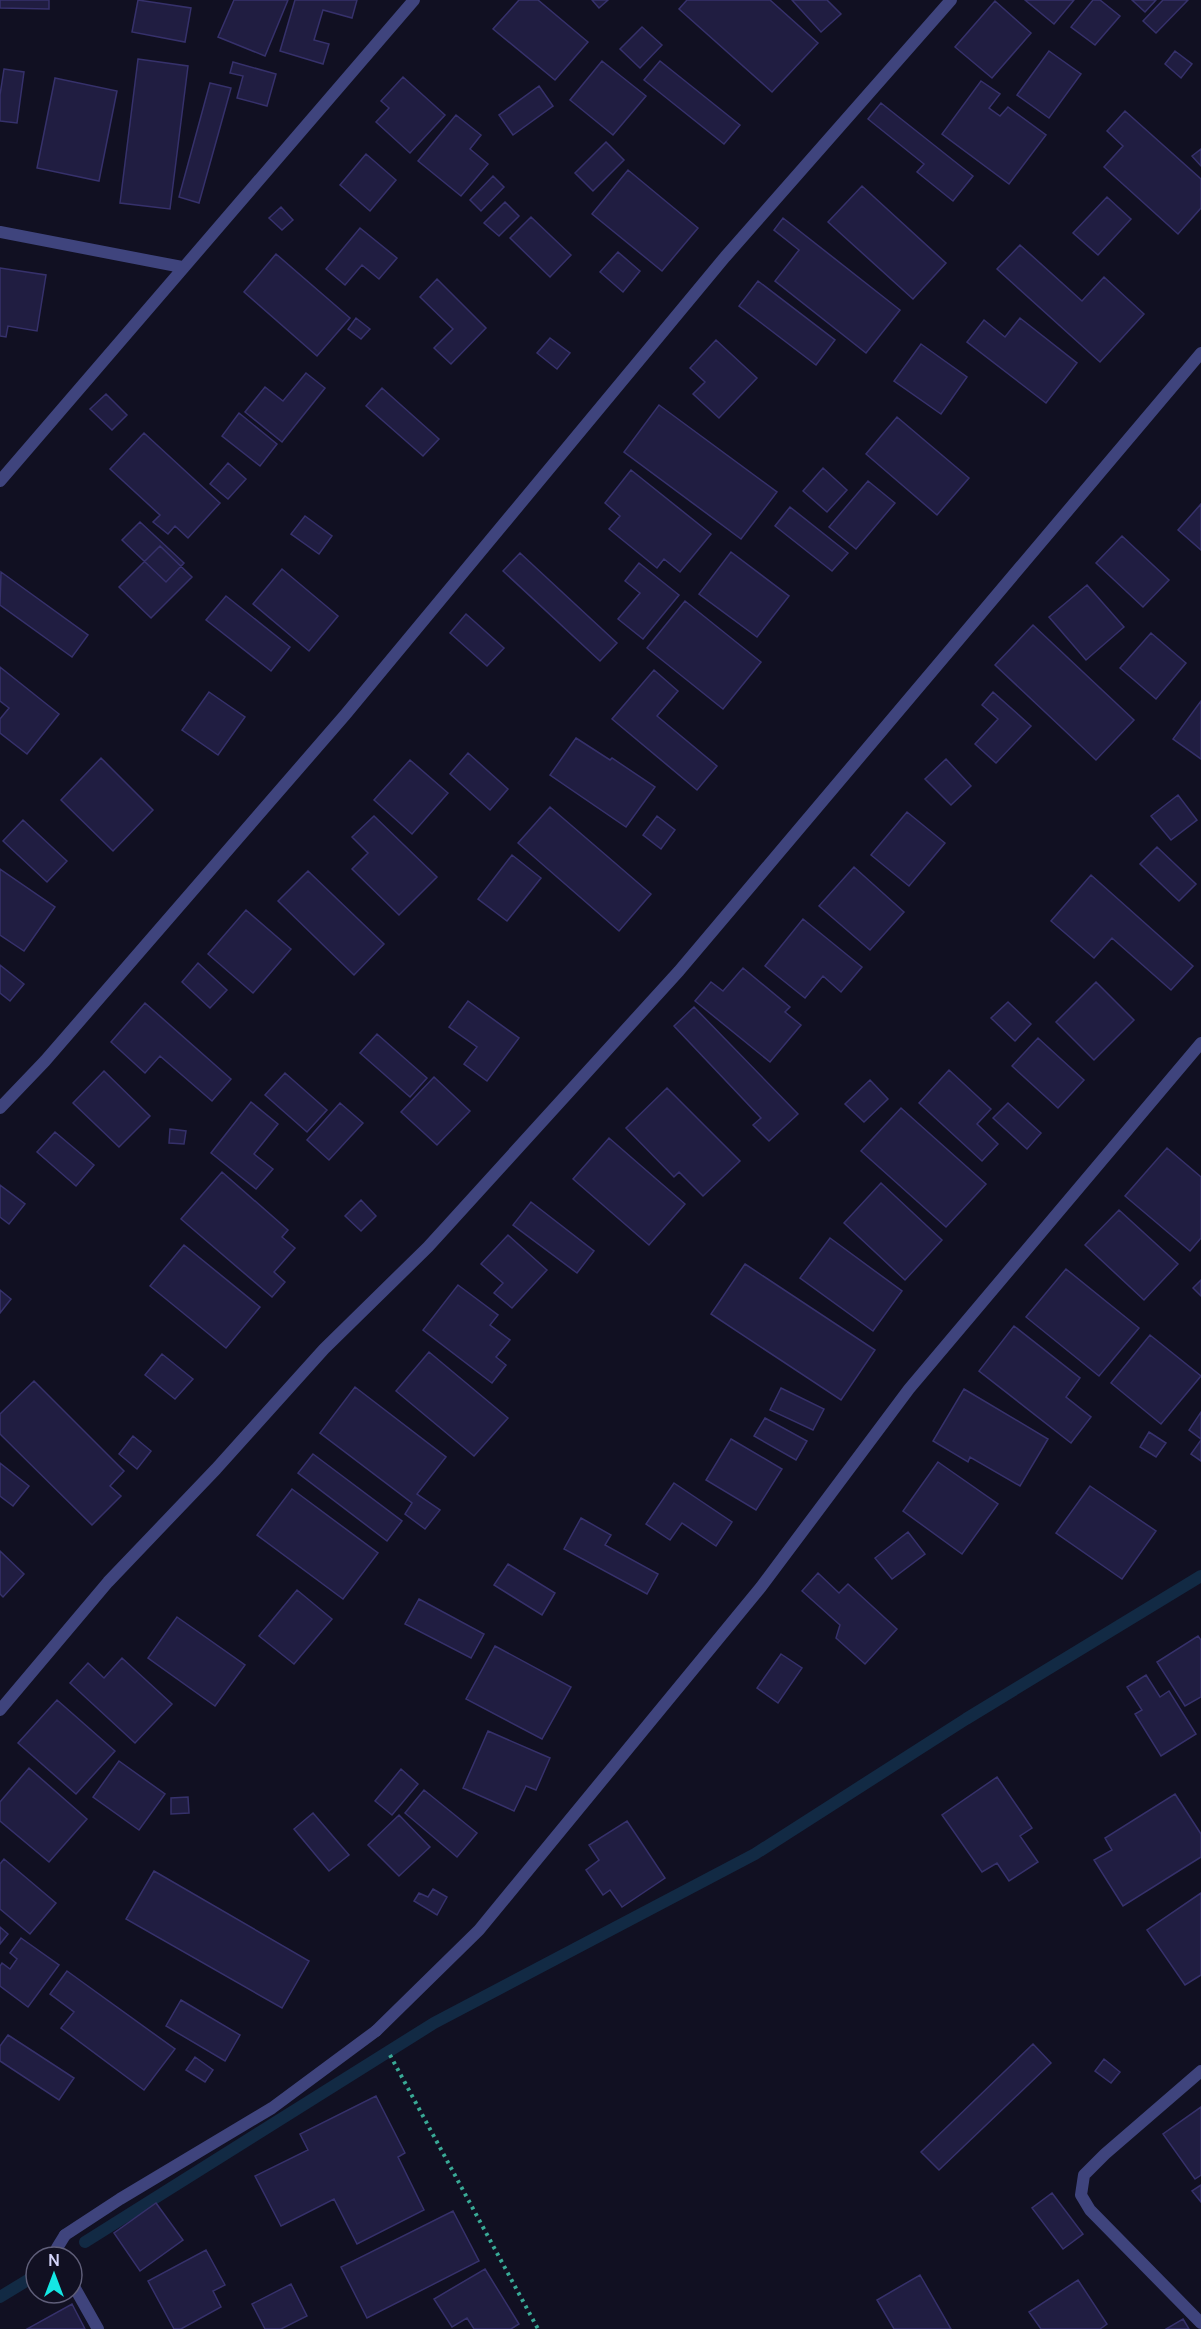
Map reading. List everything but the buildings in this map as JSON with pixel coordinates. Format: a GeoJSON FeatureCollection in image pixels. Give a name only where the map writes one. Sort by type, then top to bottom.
{"type":"FeatureCollection","features":[{"type":"Feature","properties":{"kind":"street"},"geometry":{"type":"LineString","coordinates":[[0,481],[414,0]]}},
{"type":"Feature","properties":{"kind":"street"},"geometry":{"type":"LineString","coordinates":[[0,1108],[45,1061],[345,715],[725,257],[951,0]]}},
{"type":"Feature","properties":{"kind":"street"},"geometry":{"type":"LineString","coordinates":[[0,232],[182,267]]}},
{"type":"Feature","properties":{"kind":"street"},"geometry":{"type":"LineString","coordinates":[[0,1710],[108,1582],[216,1469],[324,1349],[428,1247],[679,971],[1201,353]]}},
{"type":"Feature","properties":{"kind":"street"},"geometry":{"type":"LineString","coordinates":[[59,2245],[65,2235],[120,2199],[272,2108],[376,2031],[479,1930],[761,1587],[909,1389],[1201,1043]]}},
{"type":"Feature","properties":{"kind":"street"},"geometry":{"type":"LineString","coordinates":[[1201,2072],[1105,2154],[1084,2175],[1081,2195],[1090,2210],[1201,2323]]}},
{"type":"Feature","properties":{"kind":"street"},"geometry":{"type":"LineString","coordinates":[[84,2304],[98,2329]]}},
{"type":"Feature","properties":{"kind":"path"},"geometry":{"type":"LineString","coordinates":[[376,2031],[538,2329]]}},
{"type":"Feature","properties":{"kind":"waterway"},"geometry":{"type":"LineString","coordinates":[[85,2242],[434,2023],[755,1854],[966,1719],[1201,1576]]}},
{"type":"Feature","properties":{"kind":"waterway"},"geometry":{"type":"LineString","coordinates":[[0,2297],[24,2282]]}}]}
